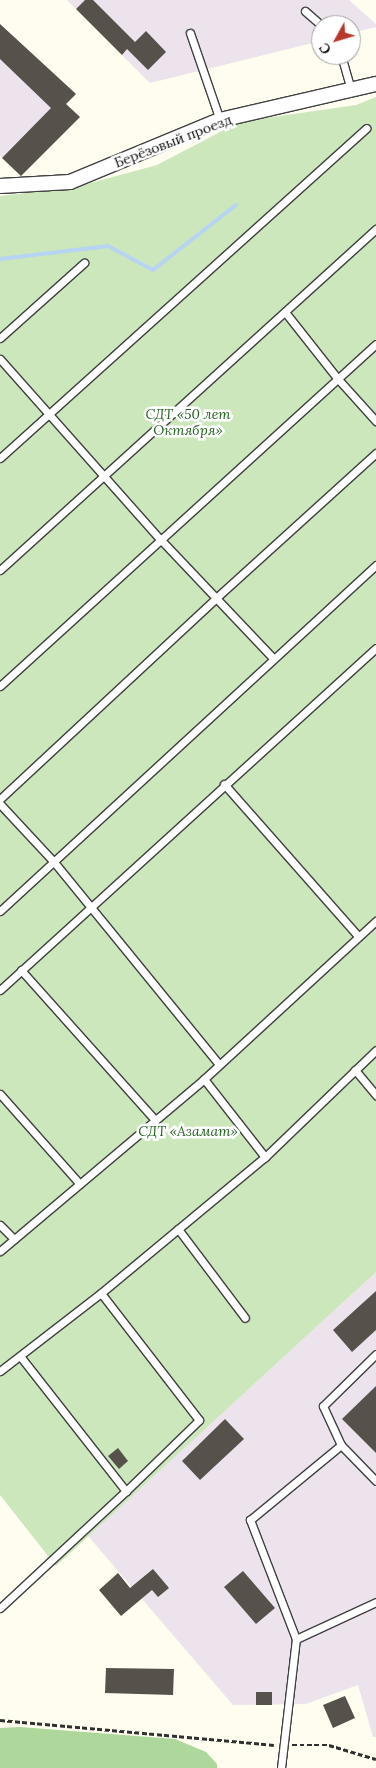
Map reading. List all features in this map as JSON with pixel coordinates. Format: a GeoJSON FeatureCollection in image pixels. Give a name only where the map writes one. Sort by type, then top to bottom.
{"type":"FeatureCollection","features":[{"type":"Feature","properties":{"kind":"street","name":"Берёзовый проезд"},"geometry":{"type":"LineString","coordinates":[[2,184],[70,182],[220,120],[351,92],[376,84]]}},
{"type":"Feature","properties":{"kind":"lane"},"geometry":{"type":"LineString","coordinates":[[305,12],[311,17]]}},
{"type":"Feature","properties":{"kind":"lane"},"geometry":{"type":"LineString","coordinates":[[190,33],[220,120]]}},
{"type":"Feature","properties":{"kind":"lane"},"geometry":{"type":"LineString","coordinates":[[344,65],[351,92]]}},
{"type":"Feature","properties":{"kind":"lane"},"geometry":{"type":"LineString","coordinates":[[0,458],[366,128]]}},
{"type":"Feature","properties":{"kind":"lane"},"geometry":{"type":"LineString","coordinates":[[0,570],[376,229]]}},
{"type":"Feature","properties":{"kind":"lane"},"geometry":{"type":"LineString","coordinates":[[0,338],[84,263]]}},
{"type":"Feature","properties":{"kind":"lane"},"geometry":{"type":"LineString","coordinates":[[285,312],[338,378],[376,421]]}},
{"type":"Feature","properties":{"kind":"lane"},"geometry":{"type":"LineString","coordinates":[[0,686],[160,538],[376,344]]}},
{"type":"Feature","properties":{"kind":"lane"},"geometry":{"type":"LineString","coordinates":[[0,359],[48,415],[160,538],[273,658]]}},
{"type":"Feature","properties":{"kind":"lane"},"geometry":{"type":"LineString","coordinates":[[0,799],[216,598],[376,453]]}},
{"type":"Feature","properties":{"kind":"lane"},"geometry":{"type":"LineString","coordinates":[[0,911],[376,565]]}},
{"type":"Feature","properties":{"kind":"lane"},"geometry":{"type":"LineString","coordinates":[[0,990],[224,784],[376,648]]}},
{"type":"Feature","properties":{"kind":"lane"},"geometry":{"type":"LineString","coordinates":[[224,784],[358,936]]}},
{"type":"Feature","properties":{"kind":"lane"},"geometry":{"type":"LineString","coordinates":[[0,804],[54,862],[219,1064]]}},
{"type":"Feature","properties":{"kind":"lane"},"geometry":{"type":"LineString","coordinates":[[0,1252],[204,1079],[376,921]]}},
{"type":"Feature","properties":{"kind":"lane"},"geometry":{"type":"LineString","coordinates":[[21,970],[155,1120]]}},
{"type":"Feature","properties":{"kind":"lane"},"geometry":{"type":"LineString","coordinates":[[0,1372],[101,1294],[265,1157],[376,1050]]}},
{"type":"Feature","properties":{"kind":"lane"},"geometry":{"type":"LineString","coordinates":[[355,1070],[376,1095]]}},
{"type":"Feature","properties":{"kind":"lane"},"geometry":{"type":"LineString","coordinates":[[204,1079],[265,1157]]}},
{"type":"Feature","properties":{"kind":"lane"},"geometry":{"type":"LineString","coordinates":[[0,1094],[80,1184]]}},
{"type":"Feature","properties":{"kind":"lane"},"geometry":{"type":"LineString","coordinates":[[0,1225],[14,1240]]}},
{"type":"Feature","properties":{"kind":"lane"},"geometry":{"type":"LineString","coordinates":[[178,1229],[245,1318]]}},
{"type":"Feature","properties":{"kind":"lane"},"geometry":{"type":"LineString","coordinates":[[0,1608],[199,1420],[101,1294]]}},
{"type":"Feature","properties":{"kind":"lane"},"geometry":{"type":"LineString","coordinates":[[376,1354],[323,1406],[341,1445],[376,1481]]}},
{"type":"Feature","properties":{"kind":"lane"},"geometry":{"type":"LineString","coordinates":[[20,1356],[126,1491]]}},
{"type":"Feature","properties":{"kind":"lane"},"geometry":{"type":"LineString","coordinates":[[281,1768],[296,1639],[250,1520],[341,1445]]}},
{"type":"Feature","properties":{"kind":"lane"},"geometry":{"type":"LineString","coordinates":[[296,1639],[376,1602]]}},
{"type":"Feature","properties":{"kind":"path"},"geometry":{"type":"LineString","coordinates":[[0,1720],[283,1746],[329,1745],[376,1759]]}},
{"type":"Feature","properties":{"kind":"shaded area"},"geometry":{"type":"Polygon","coordinates":[[[67,0],[349,0],[376,24],[376,27],[361,31],[361,15],[311,15],[311,43],[150,83],[67,0]]]}},
{"type":"Feature","properties":{"kind":"shaded area"},"geometry":{"type":"Polygon","coordinates":[[[0,24],[76,94],[66,104],[80,117],[21,176],[0,156],[0,24]]]}},
{"type":"Feature","properties":{"kind":"shaded area"},"geometry":{"type":"Polygon","coordinates":[[[376,1272],[376,1737],[373,1737],[358,1685],[306,1704],[233,1705],[88,1536],[376,1272]]]}},
{"type":"Feature","properties":{"kind":"green space"},"geometry":{"type":"Polygon","coordinates":[[[376,97],[376,1272],[56,1566],[0,1495],[0,196],[76,187],[157,165],[239,122],[356,105],[376,97]]]}},
{"type":"Feature","properties":{"kind":"green space"},"geometry":{"type":"Polygon","coordinates":[[[20,1727],[175,1739],[206,1752],[217,1764],[217,1768],[0,1768],[0,1728],[20,1727]]]}},
{"type":"Feature","properties":{"kind":"building"},"geometry":{"type":"Polygon","coordinates":[[[85,0],[93,0],[135,42],[146,31],[166,52],[148,70],[127,49],[122,55],[76,9],[85,0]]]}},
{"type":"Feature","properties":{"kind":"building"},"geometry":{"type":"Polygon","coordinates":[[[0,24],[76,94],[66,104],[80,117],[21,176],[2,158],[51,108],[0,59],[0,24]]]}},
{"type":"Feature","properties":{"kind":"building"},"geometry":{"type":"Polygon","coordinates":[[[376,1291],[376,1330],[352,1352],[333,1330],[376,1291]]]}},
{"type":"Feature","properties":{"kind":"building"},"geometry":{"type":"Polygon","coordinates":[[[376,1386],[376,1453],[342,1419],[376,1386]]]}},
{"type":"Feature","properties":{"kind":"building"},"geometry":{"type":"Polygon","coordinates":[[[225,1419],[244,1439],[200,1480],[182,1461],[225,1419]]]}},
{"type":"Feature","properties":{"kind":"building"},"geometry":{"type":"Polygon","coordinates":[[[118,1448],[128,1461],[119,1469],[108,1456],[118,1448]]]}},
{"type":"Feature","properties":{"kind":"building"},"geometry":{"type":"Polygon","coordinates":[[[153,1569],[169,1588],[158,1597],[152,1590],[121,1616],[99,1590],[118,1573],[130,1588],[153,1569]]]}},
{"type":"Feature","properties":{"kind":"building"},"geometry":{"type":"Polygon","coordinates":[[[243,1571],[275,1608],[256,1624],[224,1587],[243,1571]]]}},
{"type":"Feature","properties":{"kind":"building"},"geometry":{"type":"Polygon","coordinates":[[[106,1668],[174,1669],[173,1695],[105,1693],[106,1668]]]}},
{"type":"Feature","properties":{"kind":"building"},"geometry":{"type":"Polygon","coordinates":[[[256,1692],[272,1692],[272,1705],[256,1705],[256,1692]]]}},
{"type":"Feature","properties":{"kind":"building"},"geometry":{"type":"Polygon","coordinates":[[[345,1696],[355,1718],[333,1728],[323,1705],[345,1696]]]}},
{"type":"Feature","properties":{"kind":"waterway"},"geometry":{"type":"LineString","coordinates":[[0,259],[108,246],[153,270],[236,205]]}},
{"type":"Feature","properties":{"kind":"park label","name":"СДТ «50 лет Октября»"},"geometry":{"type":"Point","coordinates":[188,422]}},
{"type":"Feature","properties":{"kind":"park label","name":"СДТ «Азамат»"},"geometry":{"type":"Point","coordinates":[188,1131]}}]}
